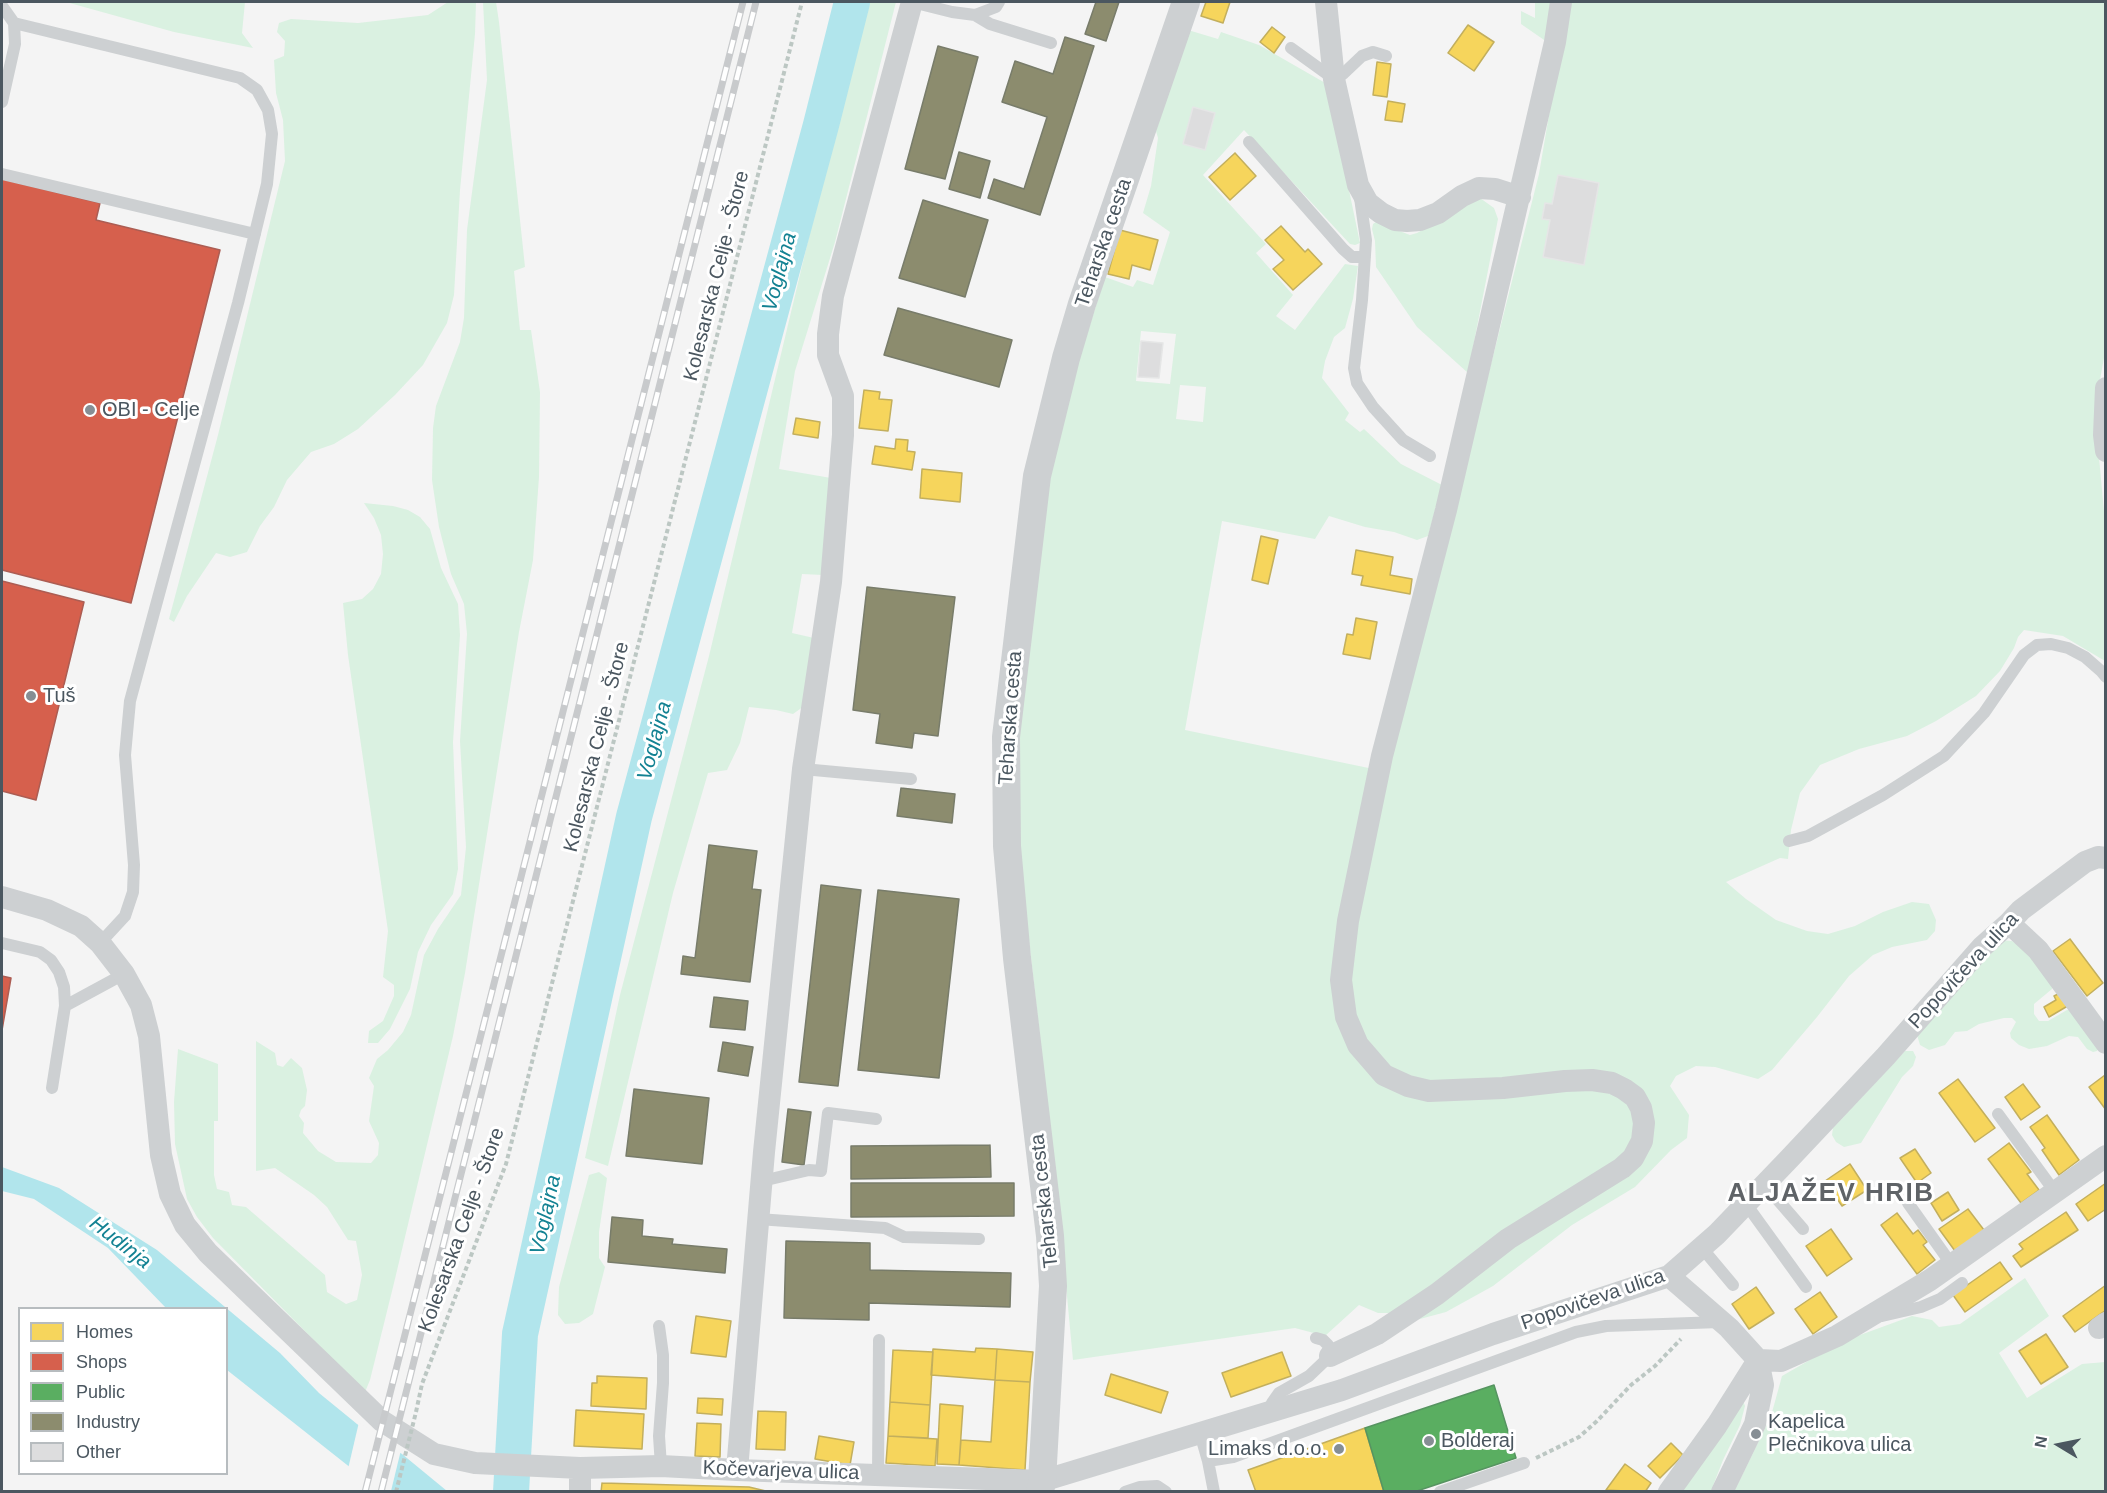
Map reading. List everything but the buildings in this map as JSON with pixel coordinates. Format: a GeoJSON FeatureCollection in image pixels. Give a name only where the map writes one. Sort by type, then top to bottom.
{"type":"FeatureCollection","features":[{"type":"Feature","properties":{"kind":"street"},"geometry":{"type":"LineString","coordinates":[[737,1470],[758,1219],[803,769],[831,582],[843,435],[843,396],[828,355],[828,334],[833,296],[912,2]]}},
{"type":"Feature","properties":{"kind":"street","name":"Teharska cesta"},"geometry":{"type":"LineString","coordinates":[[1041,1486],[1053,1276],[1008,858],[1006,737],[1037,476],[1082,304],[1186,2]]}},
{"type":"Feature","properties":{"kind":"street"},"geometry":{"type":"LineString","coordinates":[[1326,2],[1334,79],[1358,185],[1368,203],[1395,220],[1407,221],[1420,220],[1438,213],[1462,196],[1479,188],[1495,189],[1520,197]]}},
{"type":"Feature","properties":{"kind":"street"},"geometry":{"type":"LineString","coordinates":[[1323,1347],[1377,1334],[1437,1294],[1508,1239],[1622,1168],[1633,1158],[1642,1141],[1644,1123],[1641,1108],[1635,1097],[1612,1083],[1592,1080],[1565,1081],[1503,1088],[1429,1091],[1408,1086],[1384,1075],[1358,1045],[1346,1017],[1341,980],[1348,921],[1382,756],[1435,557],[1520,197],[1555,42],[1561,2]]}},
{"type":"Feature","properties":{"kind":"street"},"geometry":{"type":"LineString","coordinates":[[2106,388],[2106,451]]}},
{"type":"Feature","properties":{"kind":"street","name":"Popovičeva ulica"},"geometry":{"type":"LineString","coordinates":[[1041,1486],[1200,1433],[1342,1390],[1493,1334],[1670,1276],[1746,1204],[1886,1056],[1982,946],[2021,910],[2085,862],[2098,857],[2106,858]]}},
{"type":"Feature","properties":{"kind":"street","name":"Kočevarjeva ulica"},"geometry":{"type":"LineString","coordinates":[[2,897],[47,910],[81,926],[100,943],[124,974],[141,1005],[149,1036],[161,1155],[170,1194],[185,1225],[208,1253],[382,1421],[434,1454],[475,1462],[580,1468],[661,1466],[878,1475],[1041,1486]]}},
{"type":"Feature","properties":{"kind":"street"},"geometry":{"type":"LineString","coordinates":[[2009,923],[2038,950],[2106,1043]]}},
{"type":"Feature","properties":{"kind":"street"},"geometry":{"type":"LineString","coordinates":[[1758,1360],[1781,1361],[1797,1355],[1957,1274],[2055,1192],[2106,1156]]}},
{"type":"Feature","properties":{"kind":"street"},"geometry":{"type":"LineString","coordinates":[[1670,1276],[1721,1322],[1758,1360],[1763,1384],[1755,1424],[1722,1491]]}},
{"type":"Feature","properties":{"kind":"street"},"geometry":{"type":"LineString","coordinates":[[1669,1491],[1717,1425],[1758,1360]]}},
{"type":"Feature","properties":{"kind":"street"},"geometry":{"type":"LineString","coordinates":[[580,1468],[580,1491]]}},
{"type":"Feature","properties":{"kind":"lane"},"geometry":{"type":"LineString","coordinates":[[912,2],[975,15],[990,24],[1051,43]]}},
{"type":"Feature","properties":{"kind":"lane"},"geometry":{"type":"LineString","coordinates":[[975,15],[996,7],[999,2]]}},
{"type":"Feature","properties":{"kind":"lane"},"geometry":{"type":"LineString","coordinates":[[2,6],[14,23],[15,44],[2,102]]}},
{"type":"Feature","properties":{"kind":"lane"},"geometry":{"type":"LineString","coordinates":[[14,23],[240,78],[257,90],[268,110],[272,134],[267,184],[255,234],[130,701],[124,755],[134,865],[133,892],[125,916],[100,943]]}},
{"type":"Feature","properties":{"kind":"lane"},"geometry":{"type":"LineString","coordinates":[[1291,48],[1334,79],[1343,74],[1362,56],[1372,52],[1386,56]]}},
{"type":"Feature","properties":{"kind":"lane"},"geometry":{"type":"LineString","coordinates":[[1249,142],[1343,249],[1352,257],[1365,257]]}},
{"type":"Feature","properties":{"kind":"lane"},"geometry":{"type":"LineString","coordinates":[[2,174],[255,234]]}},
{"type":"Feature","properties":{"kind":"lane"},"geometry":{"type":"LineString","coordinates":[[1358,185],[1366,240],[1354,368],[1356,383],[1403,440],[1430,456]]}},
{"type":"Feature","properties":{"kind":"lane"},"geometry":{"type":"LineString","coordinates":[[1789,842],[1808,836],[1883,795],[1944,756],[1984,713],[2024,655],[2037,645],[2051,644],[2068,648],[2085,657],[2106,677]]}},
{"type":"Feature","properties":{"kind":"lane"},"geometry":{"type":"LineString","coordinates":[[803,769],[911,779]]}},
{"type":"Feature","properties":{"kind":"lane"},"geometry":{"type":"LineString","coordinates":[[2,943],[40,952],[51,960],[59,972],[64,987],[65,1006],[51,1088]]}},
{"type":"Feature","properties":{"kind":"lane"},"geometry":{"type":"LineString","coordinates":[[65,1006],[124,974]]}},
{"type":"Feature","properties":{"kind":"lane"},"geometry":{"type":"LineString","coordinates":[[762,1181],[808,1170],[821,1171],[828,1113],[876,1119]]}},
{"type":"Feature","properties":{"kind":"lane"},"geometry":{"type":"LineString","coordinates":[[1998,1114],[2055,1192]]}},
{"type":"Feature","properties":{"kind":"lane"},"geometry":{"type":"LineString","coordinates":[[1764,1184],[1803,1229]]}},
{"type":"Feature","properties":{"kind":"lane"},"geometry":{"type":"LineString","coordinates":[[1908,1203],[1957,1274]]}},
{"type":"Feature","properties":{"kind":"lane"},"geometry":{"type":"LineString","coordinates":[[1746,1204],[1806,1287]]}},
{"type":"Feature","properties":{"kind":"lane"},"geometry":{"type":"LineString","coordinates":[[758,1219],[885,1228],[904,1238],[979,1239]]}},
{"type":"Feature","properties":{"kind":"lane"},"geometry":{"type":"LineString","coordinates":[[1702,1248],[1733,1285]]}},
{"type":"Feature","properties":{"kind":"lane"},"geometry":{"type":"LineString","coordinates":[[1208,1461],[1233,1457],[1576,1332],[1606,1326],[1721,1322]]}},
{"type":"Feature","properties":{"kind":"lane"},"geometry":{"type":"LineString","coordinates":[[659,1326],[663,1355],[659,1436],[661,1466]]}},
{"type":"Feature","properties":{"kind":"lane"},"geometry":{"type":"LineString","coordinates":[[878,1475],[879,1340]]}},
{"type":"Feature","properties":{"kind":"lane"},"geometry":{"type":"LineString","coordinates":[[1269,1412],[1279,1393],[1309,1376],[1323,1347]]}},
{"type":"Feature","properties":{"kind":"lane"},"geometry":{"type":"LineString","coordinates":[[1200,1433],[1214,1491]]}},
{"type":"Feature","properties":{"kind":"lane"},"geometry":{"type":"LineString","coordinates":[[1440,1491],[1524,1463]]}},
{"type":"Feature","properties":{"kind":"lane"},"geometry":{"type":"LineString","coordinates":[[1125,1491],[1140,1486],[1157,1486],[1166,1491]]}},
{"type":"Feature","properties":{"kind":"path","name":"Kolesarska Celje - Štore"},"geometry":{"type":"LineString","coordinates":[[396,1491],[422,1384],[506,1164],[802,2]]}},
{"type":"Feature","properties":{"kind":"path"},"geometry":{"type":"LineString","coordinates":[[1524,1463],[1579,1437],[1631,1385],[1671,1351],[1697,1322]]}},
{"type":"Feature","properties":{"kind":"green space"},"geometry":{"type":"Polygon","coordinates":[[[66,2],[245,2],[242,33],[253,48],[174,32],[66,2]]]}},
{"type":"Feature","properties":{"kind":"green space"},"geometry":{"type":"Polygon","coordinates":[[[448,2],[476,2],[460,190],[454,295],[447,323],[423,365],[395,395],[358,429],[334,444],[311,452],[287,480],[247,552],[230,557],[216,553],[187,596],[174,622],[169,619],[218,435],[285,161],[283,120],[276,93],[274,60],[284,56],[285,41],[277,32],[279,23],[291,19],[358,23],[428,15],[448,2]]]}},
{"type":"Feature","properties":{"kind":"green space"},"geometry":{"type":"Polygon","coordinates":[[[483,2],[496,2],[499,22],[525,267],[514,271],[520,330],[531,330],[540,392],[539,477],[533,560],[519,632],[453,1036],[394,1283],[365,1392],[213,1238],[187,1199],[175,1144],[174,1102],[178,1049],[218,1064],[218,1121],[214,1121],[214,1175],[217,1189],[229,1192],[232,1205],[246,1207],[325,1275],[327,1292],[346,1304],[357,1300],[362,1275],[356,1241],[348,1240],[327,1207],[314,1195],[275,1168],[256,1171],[256,1041],[275,1053],[277,1065],[283,1067],[291,1058],[302,1068],[307,1090],[305,1106],[299,1116],[304,1123],[303,1133],[318,1151],[336,1162],[371,1163],[378,1155],[379,1143],[369,1121],[374,1086],[369,1078],[377,1059],[403,1032],[411,1015],[424,955],[461,895],[466,847],[460,741],[467,634],[464,604],[451,574],[439,527],[432,480],[433,428],[436,406],[460,342],[464,318],[467,230],[487,80],[483,2]]]}},
{"type":"Feature","properties":{"kind":"green space"},"geometry":{"type":"Polygon","coordinates":[[[865,2],[896,2],[835,242],[795,371],[779,469],[831,478],[823,575],[802,574],[792,633],[814,638],[807,704],[793,714],[749,707],[740,743],[727,770],[708,773],[673,893],[608,1166],[585,1158],[620,995],[709,656],[865,2]]]}},
{"type":"Feature","properties":{"kind":"green space"},"geometry":{"type":"Polygon","coordinates":[[[1535,2],[1553,2],[1547,42],[1521,24],[1521,11],[1535,18],[1535,2]]]}},
{"type":"Feature","properties":{"kind":"green space"},"geometry":{"type":"Polygon","coordinates":[[[1568,2],[2105,2],[2106,347],[2097,396],[2097,436],[2106,533],[2105,661],[2063,636],[2024,630],[2000,671],[1976,696],[1907,736],[1859,749],[1820,765],[1800,793],[1791,830],[1788,859],[1780,858],[1726,882],[1776,920],[1807,931],[1828,934],[1855,926],[1883,912],[1912,902],[1929,904],[1936,920],[1935,931],[1927,940],[1892,947],[1873,955],[1849,976],[1772,1070],[1758,1079],[1715,1067],[1696,1066],[1676,1076],[1670,1086],[1689,1115],[1687,1138],[1671,1150],[1635,1187],[1572,1225],[1493,1286],[1446,1312],[1405,1323],[1390,1313],[1378,1313],[1359,1305],[1325,1336],[1295,1328],[1073,1360],[1056,1179],[1017,834],[1017,730],[1047,480],[1068,394],[1105,277],[1133,287],[1137,280],[1153,285],[1170,232],[1143,213],[1151,186],[1158,138],[1156,131],[1188,30],[1218,39],[1221,32],[1259,45],[1327,84],[1360,243],[1350,244],[1244,130],[1203,175],[1266,244],[1256,253],[1293,295],[1276,316],[1295,330],[1345,264],[1358,266],[1353,299],[1345,328],[1334,337],[1325,361],[1322,378],[1349,413],[1345,420],[1360,432],[1364,429],[1401,464],[1442,485],[1428,536],[1417,540],[1329,516],[1315,539],[1222,521],[1185,730],[1388,772],[1539,174],[1568,2]],[[1141,331],[1136,381],[1170,384],[1176,334],[1141,331]],[[1180,385],[1176,419],[1203,422],[1206,387],[1180,385]]]}},
{"type":"Feature","properties":{"kind":"green space"},"geometry":{"type":"Polygon","coordinates":[[[1480,198],[1494,208],[1498,219],[1468,373],[1417,327],[1376,267],[1372,229],[1376,222],[1410,235],[1417,233],[1480,198]]]}},
{"type":"Feature","properties":{"kind":"green space"},"geometry":{"type":"Polygon","coordinates":[[[364,503],[408,510],[420,517],[430,529],[441,568],[458,604],[460,635],[453,742],[458,869],[453,894],[431,925],[418,952],[410,989],[390,1029],[378,1043],[368,1043],[369,1031],[383,1021],[394,996],[394,985],[383,977],[388,931],[348,655],[343,603],[362,599],[373,589],[381,574],[383,554],[381,535],[364,503]]]}},
{"type":"Feature","properties":{"kind":"green space"},"geometry":{"type":"Polygon","coordinates":[[[1999,940],[2012,941],[2027,951],[2054,981],[2052,989],[2034,1004],[2034,1014],[2039,1021],[2048,1021],[2067,1010],[2075,1010],[2099,1047],[2097,1051],[2087,1049],[2078,1037],[2069,1036],[2047,1046],[2029,1049],[2019,1045],[2011,1038],[2010,1033],[2016,1022],[2012,1018],[1979,1024],[1967,1031],[1955,1032],[1945,1045],[1929,1050],[1920,1045],[1917,1035],[1999,940]]]}},
{"type":"Feature","properties":{"kind":"green space"},"geometry":{"type":"Polygon","coordinates":[[[1905,1051],[1913,1051],[1916,1057],[1913,1066],[1902,1077],[1861,1143],[1844,1147],[1836,1142],[1832,1135],[1833,1128],[1905,1051]]]}},
{"type":"Feature","properties":{"kind":"green space"},"geometry":{"type":"Polygon","coordinates":[[[599,1172],[607,1178],[599,1232],[599,1258],[605,1267],[593,1314],[579,1323],[565,1324],[558,1315],[559,1287],[589,1175],[599,1172]]]}},
{"type":"Feature","properties":{"kind":"green space"},"geometry":{"type":"Polygon","coordinates":[[[2025,1278],[2049,1316],[1999,1353],[2027,1398],[2082,1364],[2105,1362],[2105,1491],[1734,1492],[1771,1416],[1782,1376],[1841,1342],[1912,1316],[1932,1320],[1939,1327],[1960,1324],[2025,1278]]]}},
{"type":"Feature","properties":{"kind":"green space"},"geometry":{"type":"Polygon","coordinates":[[[1743,1401],[1745,1406],[1740,1425],[1711,1491],[1680,1492],[1743,1401]]]}},
{"type":"Feature","properties":{"kind":"water","name":"Hudinja"},"geometry":{"type":"Polygon","coordinates":[[[2,1167],[59,1188],[157,1250],[225,1307],[165,1307],[108,1248],[34,1199],[2,1191],[2,1167]]]}},
{"type":"Feature","properties":{"kind":"water"},"geometry":{"type":"Polygon","coordinates":[[[228,1309],[280,1353],[319,1393],[357,1424],[402,1454],[447,1491],[380,1491],[228,1371],[228,1309]]]}},
{"type":"Feature","properties":{"kind":"pier"},"geometry":{"type":"Polygon","coordinates":[[[359,1422],[401,1450],[391,1491],[376,1492],[348,1469],[359,1422]]]}},
{"type":"Feature","properties":{"kind":"waterway","name":"Voglajna"},"geometry":{"type":"LineString","coordinates":[[511,1492],[520,1334],[634,817],[821,125],[852,2]]}},
{"type":"Feature","properties":{"kind":"railway"},"geometry":{"type":"LineString","coordinates":[[365,1492],[743,2]]}},
{"type":"Feature","properties":{"kind":"railway"},"geometry":{"type":"LineString","coordinates":[[381,1492],[756,2]]}},
{"type":"Feature","properties":{"kind":"place","name":"OBI - Celje"},"geometry":{"type":"Point","coordinates":[90,410]}},
{"type":"Feature","properties":{"kind":"place","name":"Tuš"},"geometry":{"type":"Point","coordinates":[31,696]}},
{"type":"Feature","properties":{"kind":"place","name":"Kapelica Plečnikova ulica"},"geometry":{"type":"Point","coordinates":[1756,1434]}},
{"type":"Feature","properties":{"kind":"place","name":"Bolderaj"},"geometry":{"type":"Point","coordinates":[1429,1441]}},
{"type":"Feature","properties":{"kind":"place","name":"Limaks d.o.o."},"geometry":{"type":"Point","coordinates":[1339,1449]}},
{"type":"Feature","properties":{"kind":"district","name":"ALJAŽEV HRIB"},"geometry":{"type":"Point","coordinates":[1831,1194]}}]}
